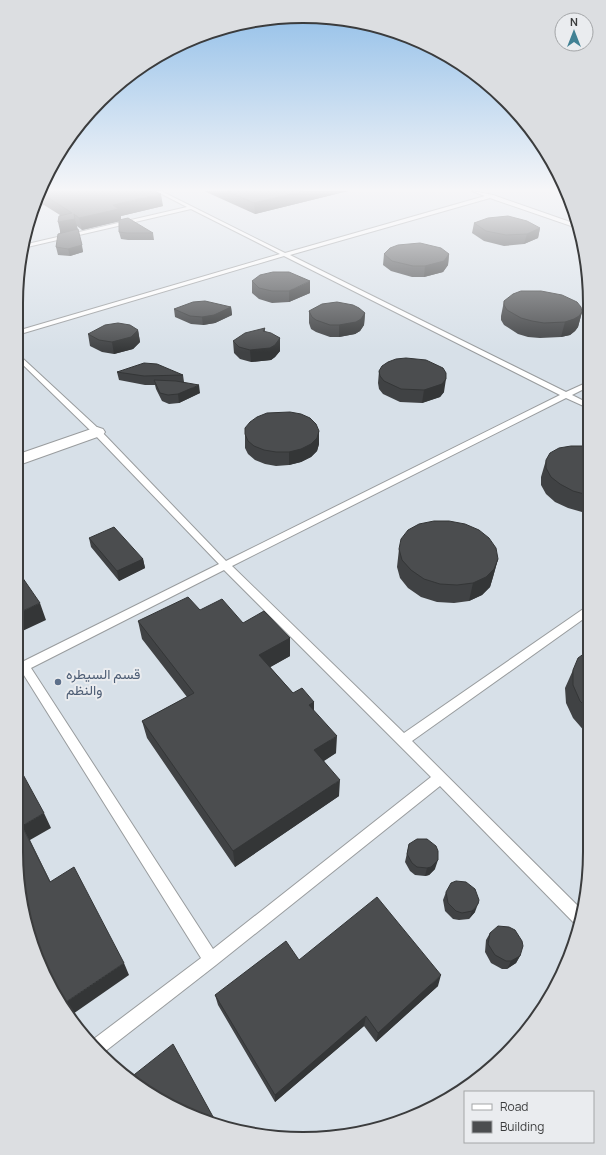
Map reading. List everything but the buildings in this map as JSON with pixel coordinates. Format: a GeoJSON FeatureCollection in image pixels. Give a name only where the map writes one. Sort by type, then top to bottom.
{"type":"FeatureCollection","features":[{"type":"Feature","properties":{"kind":"street"},"geometry":{"type":"LineString","coordinates":[[23,458],[97,432]]}},
{"type":"Feature","properties":{"kind":"lane"},"geometry":{"type":"LineString","coordinates":[[267,245],[583,404]]}},
{"type":"Feature","properties":{"kind":"lane"},"geometry":{"type":"LineString","coordinates":[[23,331],[318,245]]}},
{"type":"Feature","properties":{"kind":"lane"},"geometry":{"type":"LineString","coordinates":[[23,363],[97,432],[225,564],[576,915]]}},
{"type":"Feature","properties":{"kind":"lane"},"geometry":{"type":"LineString","coordinates":[[23,666],[225,564],[583,386]]}},
{"type":"Feature","properties":{"kind":"lane"},"geometry":{"type":"LineString","coordinates":[[402,740],[583,613]]}},
{"type":"Feature","properties":{"kind":"lane"},"geometry":{"type":"LineString","coordinates":[[23,673],[211,960]]}},
{"type":"Feature","properties":{"kind":"lane"},"geometry":{"type":"LineString","coordinates":[[99,1044],[211,960],[440,779]]}},
{"type":"Feature","properties":{"kind":"shaded area"},"geometry":{"type":"Polygon","coordinates":[[[29,245],[577,245],[581,266],[583,303],[583,852],[581,889],[578,907],[562,959],[536,1008],[514,1037],[488,1063],[459,1085],[427,1103],[393,1117],[358,1127],[340,1130],[303,1132],[266,1130],[248,1127],[196,1111],[147,1085],[118,1063],[92,1037],[70,1008],[52,976],[38,942],[28,907],[25,889],[23,852],[23,303],[25,266],[29,245]]]}},
{"type":"Feature","properties":{"kind":"place","name":"قسم السيطره والنظم"},"geometry":{"type":"Point","coordinates":[58,682]}}]}
